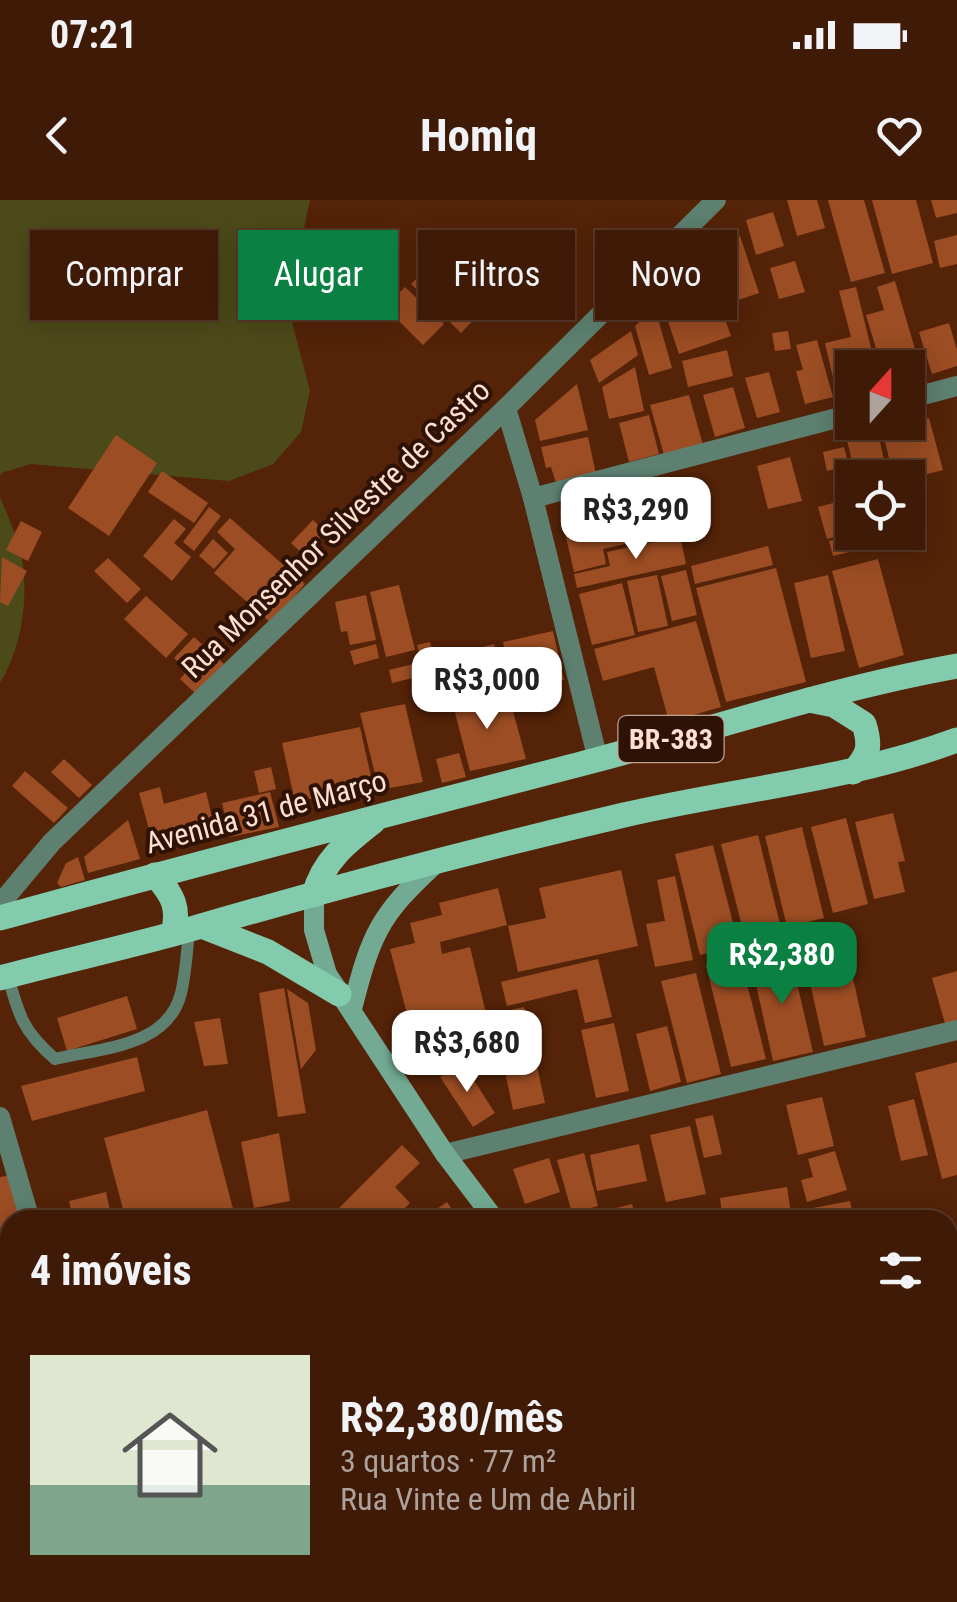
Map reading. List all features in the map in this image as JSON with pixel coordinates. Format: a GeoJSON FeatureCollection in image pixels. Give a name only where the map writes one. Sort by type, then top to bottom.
{"type":"FeatureCollection","features":[{"type":"Feature","properties":{"kind":"main road","name":"Avenida 31 de Março"},"geometry":{"type":"LineString","coordinates":[[0,918],[384,813],[598,760],[808,699],[957,666]]}},
{"type":"Feature","properties":{"kind":"main road"},"geometry":{"type":"LineString","coordinates":[[808,699],[834,705],[864,724],[870,748],[854,772]]}},
{"type":"Feature","properties":{"kind":"main road","name":"BR-383"},"geometry":{"type":"LineString","coordinates":[[4,977],[440,859],[629,814],[854,772],[957,740]]}},
{"type":"Feature","properties":{"kind":"main road"},"geometry":{"type":"LineString","coordinates":[[384,813],[342,845],[320,874],[314,895],[314,930],[326,974],[445,1154],[487,1210]]}},
{"type":"Feature","properties":{"kind":"main road"},"geometry":{"type":"LineString","coordinates":[[346,1002],[386,913],[440,859]]}},
{"type":"Feature","properties":{"kind":"main road"},"geometry":{"type":"LineString","coordinates":[[155,875],[176,903],[177,918],[188,930],[268,952],[346,1002]]}},
{"type":"Feature","properties":{"kind":"street","name":"Rua Monsenhor Silvestre de Castro"},"geometry":{"type":"LineString","coordinates":[[0,904],[52,842],[506,408],[716,200]]}},
{"type":"Feature","properties":{"kind":"street"},"geometry":{"type":"LineString","coordinates":[[925,395],[957,386]]}},
{"type":"Feature","properties":{"kind":"street"},"geometry":{"type":"LineString","coordinates":[[506,408],[533,498],[598,760]]}},
{"type":"Feature","properties":{"kind":"street"},"geometry":{"type":"LineString","coordinates":[[533,498],[835,418]]}},
{"type":"Feature","properties":{"kind":"street"},"geometry":{"type":"LineString","coordinates":[[445,1154],[957,1030]]}},
{"type":"Feature","properties":{"kind":"street"},"geometry":{"type":"LineString","coordinates":[[0,1117],[27,1210]]}},
{"type":"Feature","properties":{"kind":"lane"},"geometry":{"type":"LineString","coordinates":[[4,977],[19,1018],[32,1038],[56,1059],[144,1038],[166,1023],[181,996],[188,930]]}},
{"type":"Feature","properties":{"kind":"shaded area"},"geometry":{"type":"Polygon","coordinates":[[[0,200],[310,200],[304,230],[238,230],[238,320],[292,320],[310,391],[301,432],[273,464],[229,481],[31,464],[1,473],[0,477],[0,200]]]}},
{"type":"Feature","properties":{"kind":"shaded area"},"geometry":{"type":"Polygon","coordinates":[[[0,497],[18,543],[24,596],[20,633],[0,683],[0,497]]]}},
{"type":"Feature","properties":{"kind":"building"},"geometry":{"type":"Polygon","coordinates":[[[787,200],[817,200],[825,228],[797,236],[787,200]]]}},
{"type":"Feature","properties":{"kind":"building"},"geometry":{"type":"Polygon","coordinates":[[[828,200],[864,200],[885,273],[851,282],[828,200]]]}},
{"type":"Feature","properties":{"kind":"building"},"geometry":{"type":"Polygon","coordinates":[[[872,200],[916,200],[933,263],[892,274],[872,200]]]}},
{"type":"Feature","properties":{"kind":"building"},"geometry":{"type":"Polygon","coordinates":[[[931,200],[957,200],[957,213],[936,218],[931,200]]]}},
{"type":"Feature","properties":{"kind":"building"},"geometry":{"type":"Polygon","coordinates":[[[773,212],[784,246],[756,255],[746,220],[773,212]]]}},
{"type":"Feature","properties":{"kind":"building"},"geometry":{"type":"Polygon","coordinates":[[[957,235],[957,264],[940,268],[934,241],[957,235]]]}},
{"type":"Feature","properties":{"kind":"building"},"geometry":{"type":"Polygon","coordinates":[[[740,236],[759,293],[737,300],[740,236]]]}},
{"type":"Feature","properties":{"kind":"building"},"geometry":{"type":"Polygon","coordinates":[[[795,261],[805,292],[779,299],[770,268],[795,261]]]}},
{"type":"Feature","properties":{"kind":"building"},"geometry":{"type":"Polygon","coordinates":[[[895,281],[915,350],[877,350],[866,315],[884,310],[877,287],[895,281]]]}},
{"type":"Feature","properties":{"kind":"building"},"geometry":{"type":"Polygon","coordinates":[[[405,287],[418,299],[418,320],[440,320],[444,324],[423,345],[398,320],[398,294],[405,287]]]}},
{"type":"Feature","properties":{"kind":"building"},"geometry":{"type":"Polygon","coordinates":[[[856,287],[872,350],[835,350],[835,386],[825,343],[851,337],[839,291],[856,287]]]}},
{"type":"Feature","properties":{"kind":"building"},"geometry":{"type":"Polygon","coordinates":[[[448,320],[473,320],[461,333],[448,320]]]}},
{"type":"Feature","properties":{"kind":"building"},"geometry":{"type":"Polygon","coordinates":[[[642,320],[658,320],[672,368],[649,375],[635,326],[642,320]]]}},
{"type":"Feature","properties":{"kind":"building"},"geometry":{"type":"Polygon","coordinates":[[[667,320],[725,320],[731,336],[679,354],[667,320]]]}},
{"type":"Feature","properties":{"kind":"building"},"geometry":{"type":"Polygon","coordinates":[[[949,323],[957,366],[932,374],[919,332],[949,323]]]}},
{"type":"Feature","properties":{"kind":"building"},"geometry":{"type":"Polygon","coordinates":[[[631,331],[638,355],[599,383],[590,360],[631,331]]]}},
{"type":"Feature","properties":{"kind":"building"},"geometry":{"type":"Polygon","coordinates":[[[788,331],[791,349],[775,351],[772,333],[788,331]]]}},
{"type":"Feature","properties":{"kind":"building"},"geometry":{"type":"Polygon","coordinates":[[[817,340],[833,397],[805,404],[796,371],[803,370],[796,345],[817,340]]]}},
{"type":"Feature","properties":{"kind":"building"},"geometry":{"type":"Polygon","coordinates":[[[727,350],[733,376],[688,387],[682,361],[727,350]]]}},
{"type":"Feature","properties":{"kind":"building"},"geometry":{"type":"Polygon","coordinates":[[[635,367],[644,411],[609,419],[602,387],[635,367]]]}},
{"type":"Feature","properties":{"kind":"building"},"geometry":{"type":"Polygon","coordinates":[[[769,372],[780,412],[757,418],[745,378],[769,372]]]}},
{"type":"Feature","properties":{"kind":"building"},"geometry":{"type":"Polygon","coordinates":[[[577,384],[588,430],[540,441],[535,420],[577,384]]]}},
{"type":"Feature","properties":{"kind":"building"},"geometry":{"type":"Polygon","coordinates":[[[733,387],[745,428],[715,437],[703,395],[733,387]]]}},
{"type":"Feature","properties":{"kind":"building"},"geometry":{"type":"Polygon","coordinates":[[[689,395],[703,445],[664,455],[650,405],[689,395]]]}},
{"type":"Feature","properties":{"kind":"building"},"geometry":{"type":"Polygon","coordinates":[[[649,415],[659,454],[629,462],[619,423],[649,415]]]}},
{"type":"Feature","properties":{"kind":"building"},"geometry":{"type":"Polygon","coordinates":[[[929,418],[943,470],[925,475],[925,460],[890,460],[884,440],[925,440],[925,419],[929,418]]]}},
{"type":"Feature","properties":{"kind":"building"},"geometry":{"type":"Polygon","coordinates":[[[116,435],[157,463],[109,536],[68,508],[116,435]]]}},
{"type":"Feature","properties":{"kind":"building"},"geometry":{"type":"Polygon","coordinates":[[[588,437],[596,474],[556,483],[551,467],[546,468],[541,447],[588,437]]]}},
{"type":"Feature","properties":{"kind":"building"},"geometry":{"type":"Polygon","coordinates":[[[847,440],[880,440],[884,460],[852,460],[847,440]]]}},
{"type":"Feature","properties":{"kind":"building"},"geometry":{"type":"Polygon","coordinates":[[[844,447],[847,460],[835,460],[835,469],[827,471],[823,452],[844,447]]]}},
{"type":"Feature","properties":{"kind":"building"},"geometry":{"type":"Polygon","coordinates":[[[790,457],[802,501],[768,509],[757,466],[790,457]]]}},
{"type":"Feature","properties":{"kind":"building"},"geometry":{"type":"Polygon","coordinates":[[[162,471],[208,503],[194,523],[148,492],[162,471]]]}},
{"type":"Feature","properties":{"kind":"building"},"geometry":{"type":"Polygon","coordinates":[[[671,487],[681,531],[603,549],[606,564],[574,572],[560,511],[671,487]]]}},
{"type":"Feature","properties":{"kind":"building"},"geometry":{"type":"Polygon","coordinates":[[[835,502],[835,537],[827,539],[818,507],[835,502]]]}},
{"type":"Feature","properties":{"kind":"building"},"geometry":{"type":"Polygon","coordinates":[[[209,507],[221,516],[194,551],[183,542],[209,507]]]}},
{"type":"Feature","properties":{"kind":"building"},"geometry":{"type":"Polygon","coordinates":[[[230,518],[305,584],[271,623],[214,573],[235,549],[217,532],[230,518]]]}},
{"type":"Feature","properties":{"kind":"building"},"geometry":{"type":"Polygon","coordinates":[[[174,519],[186,529],[174,543],[191,557],[172,581],[143,556],[174,519]]]}},
{"type":"Feature","properties":{"kind":"building"},"geometry":{"type":"Polygon","coordinates":[[[313,520],[326,532],[304,555],[291,543],[313,520]]]}},
{"type":"Feature","properties":{"kind":"building"},"geometry":{"type":"Polygon","coordinates":[[[21,521],[42,532],[28,561],[6,550],[21,521]]]}},
{"type":"Feature","properties":{"kind":"building"},"geometry":{"type":"Polygon","coordinates":[[[680,536],[686,564],[577,588],[574,574],[610,566],[607,552],[680,536]]]}},
{"type":"Feature","properties":{"kind":"building"},"geometry":{"type":"Polygon","coordinates":[[[213,539],[228,553],[214,569],[199,556],[213,539]]]}},
{"type":"Feature","properties":{"kind":"building"},"geometry":{"type":"Polygon","coordinates":[[[835,540],[835,550],[857,550],[833,556],[829,541],[835,540]]]}},
{"type":"Feature","properties":{"kind":"building"},"geometry":{"type":"Polygon","coordinates":[[[768,546],[773,565],[695,584],[691,566],[768,546]]]}},
{"type":"Feature","properties":{"kind":"building"},"geometry":{"type":"Polygon","coordinates":[[[2,557],[27,571],[8,606],[0,602],[2,557]]]}},
{"type":"Feature","properties":{"kind":"building"},"geometry":{"type":"Polygon","coordinates":[[[108,558],[141,589],[127,603],[94,571],[108,558]]]}},
{"type":"Feature","properties":{"kind":"building"},"geometry":{"type":"Polygon","coordinates":[[[878,559],[904,655],[859,668],[832,571],[878,559]]]}},
{"type":"Feature","properties":{"kind":"building"},"geometry":{"type":"Polygon","coordinates":[[[776,568],[806,682],[726,702],[696,588],[776,568]]]}},
{"type":"Feature","properties":{"kind":"building"},"geometry":{"type":"Polygon","coordinates":[[[686,570],[697,615],[672,621],[661,576],[686,570]]]}},
{"type":"Feature","properties":{"kind":"building"},"geometry":{"type":"Polygon","coordinates":[[[657,575],[668,626],[638,632],[627,581],[657,575]]]}},
{"type":"Feature","properties":{"kind":"building"},"geometry":{"type":"Polygon","coordinates":[[[828,575],[845,651],[811,658],[794,583],[828,575]]]}},
{"type":"Feature","properties":{"kind":"building"},"geometry":{"type":"Polygon","coordinates":[[[622,583],[635,635],[592,645],[579,594],[622,583]]]}},
{"type":"Feature","properties":{"kind":"building"},"geometry":{"type":"Polygon","coordinates":[[[399,585],[415,650],[386,657],[370,592],[399,585]]]}},
{"type":"Feature","properties":{"kind":"building"},"geometry":{"type":"Polygon","coordinates":[[[366,595],[376,640],[350,645],[347,631],[341,632],[335,602],[366,595]]]}},
{"type":"Feature","properties":{"kind":"building"},"geometry":{"type":"Polygon","coordinates":[[[146,596],[188,634],[166,658],[124,619],[146,596]]]}},
{"type":"Feature","properties":{"kind":"building"},"geometry":{"type":"Polygon","coordinates":[[[696,621],[721,707],[669,722],[654,667],[603,681],[594,649],[696,621]]]}},
{"type":"Feature","properties":{"kind":"building"},"geometry":{"type":"Polygon","coordinates":[[[553,631],[564,680],[515,691],[503,642],[553,631]]]}},
{"type":"Feature","properties":{"kind":"building"},"geometry":{"type":"Polygon","coordinates":[[[194,637],[224,664],[196,694],[180,679],[188,670],[174,658],[194,637]]]}},
{"type":"Feature","properties":{"kind":"building"},"geometry":{"type":"Polygon","coordinates":[[[430,642],[437,672],[392,683],[389,670],[421,662],[417,645],[430,642]]]}},
{"type":"Feature","properties":{"kind":"building"},"geometry":{"type":"Polygon","coordinates":[[[376,644],[379,658],[354,665],[350,651],[376,644]]]}},
{"type":"Feature","properties":{"kind":"building"},"geometry":{"type":"Polygon","coordinates":[[[494,644],[509,697],[479,705],[473,684],[450,689],[441,658],[494,644]]]}},
{"type":"Feature","properties":{"kind":"building"},"geometry":{"type":"Polygon","coordinates":[[[471,687],[477,708],[510,700],[526,759],[470,771],[450,693],[471,687]]]}},
{"type":"Feature","properties":{"kind":"building"},"geometry":{"type":"Polygon","coordinates":[[[405,704],[423,782],[379,790],[360,713],[405,704]]]}},
{"type":"Feature","properties":{"kind":"building"},"geometry":{"type":"Polygon","coordinates":[[[360,727],[373,786],[295,802],[282,743],[360,727]]]}},
{"type":"Feature","properties":{"kind":"building"},"geometry":{"type":"Polygon","coordinates":[[[459,753],[466,777],[442,783],[436,759],[459,753]]]}},
{"type":"Feature","properties":{"kind":"building"},"geometry":{"type":"Polygon","coordinates":[[[64,759],[92,785],[79,798],[51,772],[64,759]]]}},
{"type":"Feature","properties":{"kind":"building"},"geometry":{"type":"Polygon","coordinates":[[[271,767],[276,789],[259,793],[254,771],[271,767]]]}},
{"type":"Feature","properties":{"kind":"building"},"geometry":{"type":"Polygon","coordinates":[[[25,771],[68,808],[54,823],[12,786],[25,771]]]}},
{"type":"Feature","properties":{"kind":"building"},"geometry":{"type":"Polygon","coordinates":[[[160,787],[164,804],[206,792],[214,825],[151,837],[139,793],[160,787]]]}},
{"type":"Feature","properties":{"kind":"building"},"geometry":{"type":"Polygon","coordinates":[[[270,792],[279,827],[230,837],[222,803],[270,792]]]}},
{"type":"Feature","properties":{"kind":"building"},"geometry":{"type":"Polygon","coordinates":[[[893,813],[905,861],[898,862],[905,892],[874,899],[855,822],[893,813]]]}},
{"type":"Feature","properties":{"kind":"building"},"geometry":{"type":"Polygon","coordinates":[[[846,818],[868,904],[833,913],[811,827],[846,818]]]}},
{"type":"Feature","properties":{"kind":"building"},"geometry":{"type":"Polygon","coordinates":[[[128,820],[140,859],[88,873],[84,857],[128,820]]]}},
{"type":"Feature","properties":{"kind":"building"},"geometry":{"type":"Polygon","coordinates":[[[802,827],[824,918],[787,927],[765,836],[802,827]]]}},
{"type":"Feature","properties":{"kind":"building"},"geometry":{"type":"Polygon","coordinates":[[[758,835],[783,936],[747,946],[721,844],[758,835]]]}},
{"type":"Feature","properties":{"kind":"building"},"geometry":{"type":"Polygon","coordinates":[[[713,845],[739,946],[700,955],[675,854],[713,845]]]}},
{"type":"Feature","properties":{"kind":"building"},"geometry":{"type":"Polygon","coordinates":[[[78,857],[85,880],[61,887],[57,883],[66,863],[78,857]]]}},
{"type":"Feature","properties":{"kind":"building"},"geometry":{"type":"Polygon","coordinates":[[[621,870],[638,946],[518,972],[508,926],[546,918],[539,888],[621,870]]]}},
{"type":"Feature","properties":{"kind":"building"},"geometry":{"type":"Polygon","coordinates":[[[675,876],[693,960],[655,967],[646,924],[665,921],[657,880],[675,876]]]}},
{"type":"Feature","properties":{"kind":"building"},"geometry":{"type":"Polygon","coordinates":[[[498,888],[507,925],[440,942],[442,954],[470,947],[491,1034],[466,1039],[462,1025],[413,1037],[390,949],[415,943],[410,923],[442,915],[439,903],[498,888]]]}},
{"type":"Feature","properties":{"kind":"building"},"geometry":{"type":"Polygon","coordinates":[[[845,942],[866,1037],[824,1046],[803,951],[845,942]]]}},
{"type":"Feature","properties":{"kind":"building"},"geometry":{"type":"Polygon","coordinates":[[[790,953],[813,1052],[773,1061],[751,962],[790,953]]]}},
{"type":"Feature","properties":{"kind":"building"},"geometry":{"type":"Polygon","coordinates":[[[740,956],[766,1059],[731,1067],[706,965],[740,956]]]}},
{"type":"Feature","properties":{"kind":"building"},"geometry":{"type":"Polygon","coordinates":[[[598,959],[612,1017],[585,1023],[577,989],[507,1006],[501,982],[598,959]]]}},
{"type":"Feature","properties":{"kind":"building"},"geometry":{"type":"Polygon","coordinates":[[[957,971],[957,1024],[946,1027],[932,978],[957,971]]]}},
{"type":"Feature","properties":{"kind":"building"},"geometry":{"type":"Polygon","coordinates":[[[696,973],[721,1074],[687,1083],[661,981],[696,973]]]}},
{"type":"Feature","properties":{"kind":"building"},"geometry":{"type":"Polygon","coordinates":[[[284,988],[306,1113],[278,1117],[259,993],[284,988]]]}},
{"type":"Feature","properties":{"kind":"building"},"geometry":{"type":"Polygon","coordinates":[[[287,989],[308,1003],[316,1050],[301,1069],[287,989]]]}},
{"type":"Feature","properties":{"kind":"building"},"geometry":{"type":"Polygon","coordinates":[[[127,996],[137,1029],[67,1051],[57,1018],[127,996]]]}},
{"type":"Feature","properties":{"kind":"building"},"geometry":{"type":"Polygon","coordinates":[[[524,1007],[545,1103],[513,1110],[493,1014],[524,1007]]]}},
{"type":"Feature","properties":{"kind":"building"},"geometry":{"type":"Polygon","coordinates":[[[220,1018],[228,1064],[204,1066],[194,1022],[220,1018]]]}},
{"type":"Feature","properties":{"kind":"building"},"geometry":{"type":"Polygon","coordinates":[[[614,1023],[629,1091],[596,1098],[581,1030],[614,1023]]]}},
{"type":"Feature","properties":{"kind":"building"},"geometry":{"type":"Polygon","coordinates":[[[667,1026],[681,1082],[650,1091],[636,1034],[667,1026]]]}},
{"type":"Feature","properties":{"kind":"building"},"geometry":{"type":"Polygon","coordinates":[[[137,1057],[145,1091],[32,1121],[21,1086],[137,1057]]]}},
{"type":"Feature","properties":{"kind":"building"},"geometry":{"type":"Polygon","coordinates":[[[462,1062],[495,1113],[473,1127],[440,1077],[462,1062]]]}},
{"type":"Feature","properties":{"kind":"building"},"geometry":{"type":"Polygon","coordinates":[[[957,1062],[957,1175],[942,1179],[915,1073],[957,1062]]]}},
{"type":"Feature","properties":{"kind":"building"},"geometry":{"type":"Polygon","coordinates":[[[822,1097],[834,1146],[798,1155],[786,1105],[822,1097]]]}},
{"type":"Feature","properties":{"kind":"building"},"geometry":{"type":"Polygon","coordinates":[[[914,1099],[928,1155],[901,1161],[888,1106],[914,1099]]]}},
{"type":"Feature","properties":{"kind":"building"},"geometry":{"type":"Polygon","coordinates":[[[207,1110],[233,1210],[123,1210],[104,1138],[207,1110]]]}},
{"type":"Feature","properties":{"kind":"building"},"geometry":{"type":"Polygon","coordinates":[[[713,1115],[722,1154],[704,1158],[695,1119],[713,1115]]]}},
{"type":"Feature","properties":{"kind":"building"},"geometry":{"type":"Polygon","coordinates":[[[690,1126],[706,1194],[666,1202],[650,1135],[690,1126]]]}},
{"type":"Feature","properties":{"kind":"building"},"geometry":{"type":"Polygon","coordinates":[[[279,1133],[290,1201],[254,1208],[241,1142],[279,1133]]]}},
{"type":"Feature","properties":{"kind":"building"},"geometry":{"type":"Polygon","coordinates":[[[639,1144],[647,1181],[597,1191],[590,1155],[639,1144]]]}},
{"type":"Feature","properties":{"kind":"building"},"geometry":{"type":"Polygon","coordinates":[[[402,1145],[420,1163],[395,1187],[410,1203],[403,1210],[337,1210],[402,1145]]]}},
{"type":"Feature","properties":{"kind":"building"},"geometry":{"type":"Polygon","coordinates":[[[835,1151],[847,1190],[807,1202],[801,1180],[813,1177],[808,1159],[835,1151]]]}},
{"type":"Feature","properties":{"kind":"building"},"geometry":{"type":"Polygon","coordinates":[[[584,1153],[598,1206],[571,1210],[557,1160],[584,1153]]]}},
{"type":"Feature","properties":{"kind":"building"},"geometry":{"type":"Polygon","coordinates":[[[549,1158],[560,1192],[525,1204],[513,1169],[549,1158]]]}},
{"type":"Feature","properties":{"kind":"building"},"geometry":{"type":"Polygon","coordinates":[[[12,1175],[20,1210],[0,1210],[0,1177],[12,1175]]]}},
{"type":"Feature","properties":{"kind":"building"},"geometry":{"type":"Polygon","coordinates":[[[787,1187],[790,1210],[722,1210],[720,1198],[787,1187]]]}},
{"type":"Feature","properties":{"kind":"building"},"geometry":{"type":"Polygon","coordinates":[[[106,1192],[110,1210],[71,1210],[69,1201],[106,1192]]]}},
{"type":"Feature","properties":{"kind":"building"},"geometry":{"type":"Polygon","coordinates":[[[850,1201],[852,1210],[808,1210],[850,1201]]]}},
{"type":"Feature","properties":{"kind":"building"},"geometry":{"type":"Polygon","coordinates":[[[447,1202],[452,1210],[435,1210],[447,1202]]]}},
{"type":"Feature","properties":{"kind":"building"},"geometry":{"type":"Polygon","coordinates":[[[632,1204],[634,1210],[612,1210],[632,1204]]]}}]}
